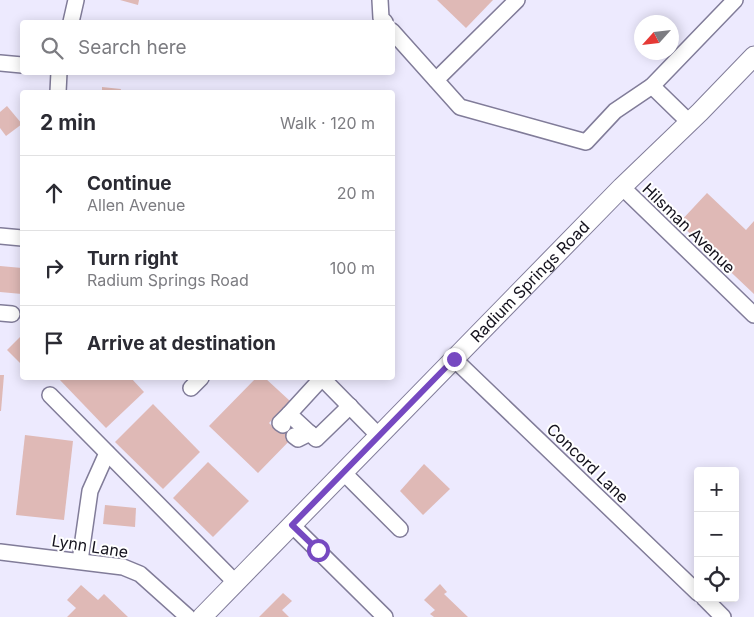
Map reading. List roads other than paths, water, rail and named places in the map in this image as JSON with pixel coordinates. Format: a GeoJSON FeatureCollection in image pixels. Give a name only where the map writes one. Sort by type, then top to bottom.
{"type":"FeatureCollection","features":[{"type":"Feature","properties":{"kind":"main road","name":"Radium Springs Road"},"geometry":{"type":"LineString","coordinates":[[202,617],[622,187],[754,56]]}},
{"type":"Feature","properties":{"kind":"street"},"geometry":{"type":"LineString","coordinates":[[71,20],[76,0]]}},
{"type":"Feature","properties":{"kind":"street"},"geometry":{"type":"LineString","coordinates":[[380,0],[381,18],[383,20]]}},
{"type":"Feature","properties":{"kind":"street"},"geometry":{"type":"LineString","coordinates":[[436,80],[516,0]]}},
{"type":"Feature","properties":{"kind":"street"},"geometry":{"type":"LineString","coordinates":[[395,34],[460,107],[586,142],[615,111],[652,86],[735,0]]}},
{"type":"Feature","properties":{"kind":"street"},"geometry":{"type":"LineString","coordinates":[[0,63],[20,65]]}},
{"type":"Feature","properties":{"kind":"street"},"geometry":{"type":"LineString","coordinates":[[58,90],[59,75]]}},
{"type":"Feature","properties":{"kind":"street"},"geometry":{"type":"LineString","coordinates":[[652,86],[689,122]]}},
{"type":"Feature","properties":{"kind":"street","name":"Hilsman Avenue"},"geometry":{"type":"LineString","coordinates":[[622,187],[754,315]]}},
{"type":"Feature","properties":{"kind":"street"},"geometry":{"type":"LineString","coordinates":[[0,236],[20,238]]}},
{"type":"Feature","properties":{"kind":"street","name":"Concord Lane"},"geometry":{"type":"LineString","coordinates":[[454,359],[694,589]]}},
{"type":"Feature","properties":{"kind":"street"},"geometry":{"type":"LineString","coordinates":[[320,380],[286,420],[310,433],[316,439],[350,406]]}},
{"type":"Feature","properties":{"kind":"street"},"geometry":{"type":"LineString","coordinates":[[324,380],[379,436]]}},
{"type":"Feature","properties":{"kind":"street"},"geometry":{"type":"LineString","coordinates":[[50,395],[236,583]]}},
{"type":"Feature","properties":{"kind":"street"},"geometry":{"type":"LineString","coordinates":[[294,436],[298,439],[310,433]]}},
{"type":"Feature","properties":{"kind":"street"},"geometry":{"type":"LineString","coordinates":[[80,561],[90,492],[107,453]]}},
{"type":"Feature","properties":{"kind":"street"},"geometry":{"type":"LineString","coordinates":[[343,472],[400,529]]}},
{"type":"Feature","properties":{"kind":"street"},"geometry":{"type":"LineString","coordinates":[[292,525],[385,617]]}},
{"type":"Feature","properties":{"kind":"street","name":"Lynn Lane"},"geometry":{"type":"LineString","coordinates":[[0,552],[123,567],[140,574],[188,617]]}},
{"type":"Feature","properties":{"kind":"street"},"geometry":{"type":"LineString","coordinates":[[708,602],[723,617]]}}]}
